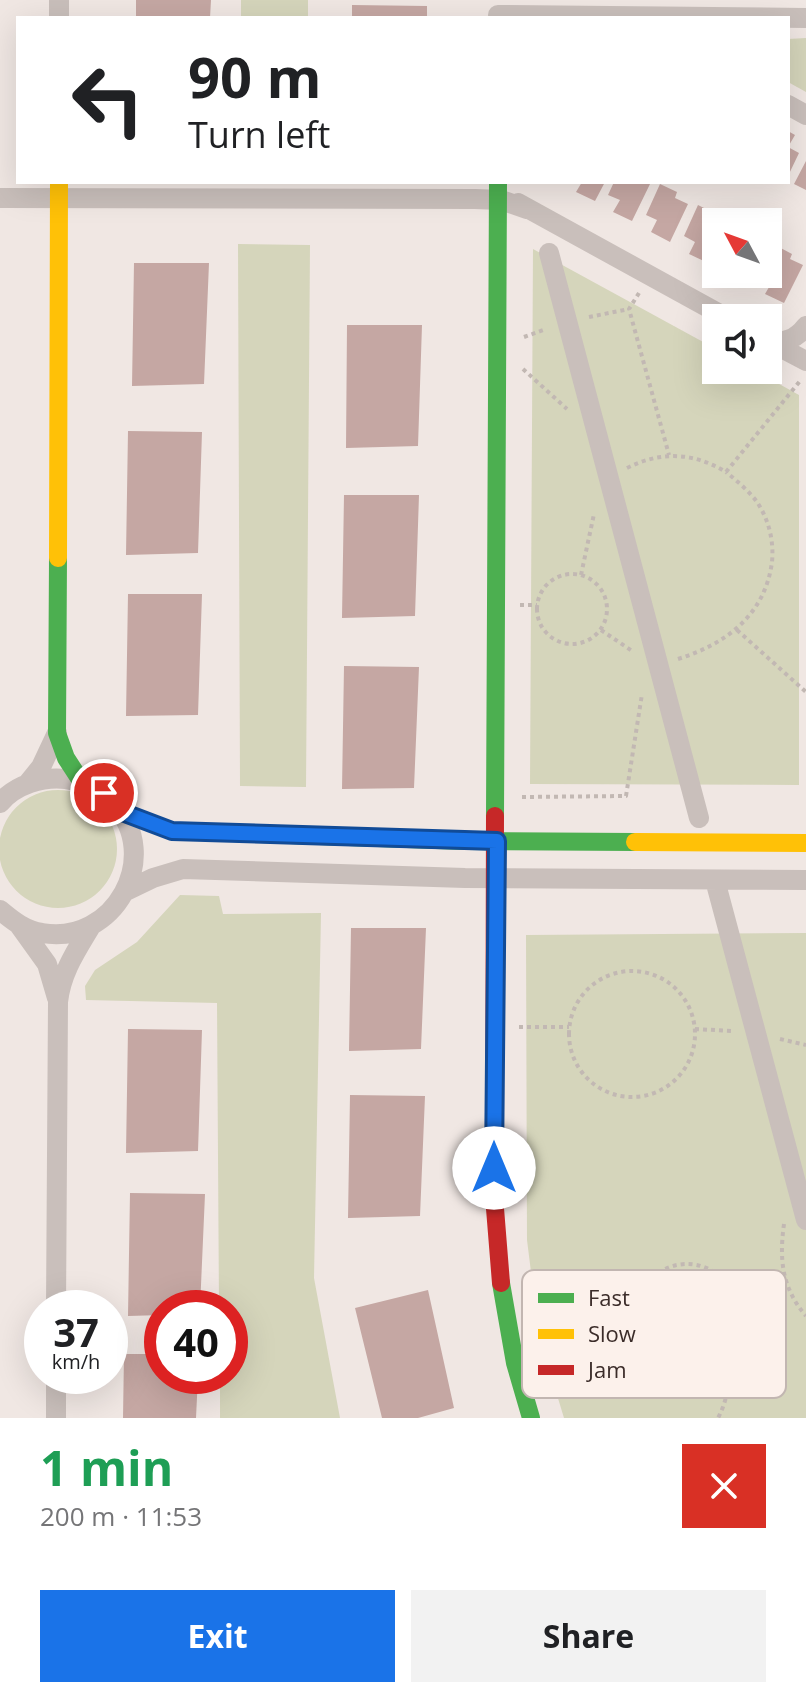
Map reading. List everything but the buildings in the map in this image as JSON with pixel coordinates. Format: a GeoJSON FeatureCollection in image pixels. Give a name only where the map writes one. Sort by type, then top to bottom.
{"type":"FeatureCollection","features":[{"type":"Feature","properties":{"kind":"street"},"geometry":{"type":"LineString","coordinates":[[498,11],[606,16]]}},
{"type":"Feature","properties":{"kind":"street"},"geometry":{"type":"LineString","coordinates":[[59,190],[57,733],[68,767],[81,781]]}},
{"type":"Feature","properties":{"kind":"street"},"geometry":{"type":"LineString","coordinates":[[0,198],[59,190],[475,199],[490,204],[498,200],[527,209],[702,304]]}},
{"type":"Feature","properties":{"kind":"street"},"geometry":{"type":"LineString","coordinates":[[498,200],[502,219],[507,213],[527,209]]}},
{"type":"Feature","properties":{"kind":"street"},"geometry":{"type":"LineString","coordinates":[[498,200],[495,1244],[508,1337],[522,1386]]}},
{"type":"Feature","properties":{"kind":"street"},"geometry":{"type":"LineString","coordinates":[[549,253],[699,818]]}},
{"type":"Feature","properties":{"kind":"street"},"geometry":{"type":"LineString","coordinates":[[782,342],[806,328]]}},
{"type":"Feature","properties":{"kind":"street"},"geometry":{"type":"LineString","coordinates":[[806,328],[806,347]]}},
{"type":"Feature","properties":{"kind":"street"},"geometry":{"type":"LineString","coordinates":[[782,348],[806,361]]}},
{"type":"Feature","properties":{"kind":"street"},"geometry":{"type":"LineString","coordinates":[[28,783],[41,767],[57,733]]}},
{"type":"Feature","properties":{"kind":"street"},"geometry":{"type":"LineString","coordinates":[[0,803],[28,783],[54,777],[81,781],[104,793],[122,812],[131,830],[135,851],[133,872],[126,891],[112,912],[91,926],[67,934],[42,933],[19,925]]}},
{"type":"Feature","properties":{"kind":"street"},"geometry":{"type":"LineString","coordinates":[[122,812],[172,831],[497,841],[806,843]]}},
{"type":"Feature","properties":{"kind":"street"},"geometry":{"type":"LineString","coordinates":[[126,891],[153,878],[183,869],[496,878],[806,880]]}},
{"type":"Feature","properties":{"kind":"street"},"geometry":{"type":"LineString","coordinates":[[716,884],[806,1220]]}},
{"type":"Feature","properties":{"kind":"street"},"geometry":{"type":"LineString","coordinates":[[0,910],[19,925],[47,964],[58,1002]]}},
{"type":"Feature","properties":{"kind":"street"},"geometry":{"type":"LineString","coordinates":[[56,1290],[58,1002],[70,960],[91,926]]}},
{"type":"Feature","properties":{"kind":"street"},"geometry":{"type":"LineString","coordinates":[[56,1394],[56,1418]]}},
{"type":"Feature","properties":{"kind":"street"},"geometry":{"type":"LineString","coordinates":[[525,1398],[531,1418]]}},
{"type":"Feature","properties":{"kind":"path"},"geometry":{"type":"LineString","coordinates":[[650,276],[629,309],[669,455]]}},
{"type":"Feature","properties":{"kind":"path"},"geometry":{"type":"LineString","coordinates":[[726,472],[806,374]]}},
{"type":"Feature","properties":{"kind":"path"},"geometry":{"type":"LineString","coordinates":[[581,575],[601,486],[638,462],[669,455],[702,459],[726,472],[757,501],[766,517],[771,536],[770,576],[763,597],[737,630],[699,652],[657,662],[648,661],[601,630]]}},
{"type":"Feature","properties":{"kind":"path"},"geometry":{"type":"LineString","coordinates":[[569,574],[592,579],[601,587],[606,598],[606,620],[601,630],[583,643],[560,642],[550,637],[538,617],[537,605],[548,584],[569,574]]}},
{"type":"Feature","properties":{"kind":"path"},"geometry":{"type":"LineString","coordinates":[[737,630],[806,692]]}},
{"type":"Feature","properties":{"kind":"path"},"geometry":{"type":"LineString","coordinates":[[497,797],[626,796],[643,691]]}},
{"type":"Feature","properties":{"kind":"path"},"geometry":{"type":"LineString","coordinates":[[624,971],[644,972],[672,985],[690,1009],[695,1029],[693,1050],[685,1068],[671,1084],[652,1093],[632,1097],[611,1094],[592,1083],[578,1067],[570,1048],[569,1027],[575,1007],[587,989],[604,977],[624,971]]}},
{"type":"Feature","properties":{"kind":"path"},"geometry":{"type":"LineString","coordinates":[[495,1027],[569,1027]]}},
{"type":"Feature","properties":{"kind":"path"},"geometry":{"type":"LineString","coordinates":[[664,1270],[685,1263],[710,1270]]}},
{"type":"Feature","properties":{"kind":"path"},"geometry":{"type":"LineString","coordinates":[[786,1283],[795,1304],[806,1316]]}},
{"type":"Feature","properties":{"kind":"path"},"geometry":{"type":"LineString","coordinates":[[718,1418],[725,1398]]}},
{"type":"Feature","properties":{"kind":"green space"},"geometry":{"type":"Polygon","coordinates":[[[241,0],[308,0],[308,16],[241,16],[241,0]]]}},
{"type":"Feature","properties":{"kind":"green space"},"geometry":{"type":"Polygon","coordinates":[[[806,38],[806,92],[790,83],[790,39],[806,38]]]}},
{"type":"Feature","properties":{"kind":"green space"},"geometry":{"type":"Polygon","coordinates":[[[238,244],[310,245],[306,787],[240,786],[238,244]]]}},
{"type":"Feature","properties":{"kind":"green space"},"geometry":{"type":"Polygon","coordinates":[[[533,249],[702,341],[702,384],[779,384],[799,395],[799,785],[530,784],[533,249]]]}},
{"type":"Feature","properties":{"kind":"green space"},"geometry":{"type":"Polygon","coordinates":[[[58,790],[91,800],[107,816],[117,849],[107,882],[91,898],[58,908],[25,898],[9,882],[-1,849],[9,816],[25,800],[58,790]]]}},
{"type":"Feature","properties":{"kind":"green space"},"geometry":{"type":"Polygon","coordinates":[[[180,895],[219,896],[223,914],[321,913],[314,1278],[340,1418],[220,1418],[220,1394],[248,1394],[248,1290],[219,1290],[217,1003],[86,1000],[85,986],[95,970],[137,942],[180,895]]]}},
{"type":"Feature","properties":{"kind":"green space"},"geometry":{"type":"Polygon","coordinates":[[[806,933],[806,1418],[564,1418],[558,1398],[786,1398],[786,1270],[531,1270],[527,1240],[526,935],[806,933]]]}},
{"type":"Feature","properties":{"kind":"traffic: fast"},"geometry":{"type":"LineString","coordinates":[[495,816],[498,184]]}},
{"type":"Feature","properties":{"kind":"traffic: fast"},"geometry":{"type":"LineString","coordinates":[[58,558],[57,733],[66,758],[81,781]]}},
{"type":"Feature","properties":{"kind":"traffic: fast"},"geometry":{"type":"LineString","coordinates":[[122,812],[172,831],[465,841],[635,842]]}},
{"type":"Feature","properties":{"kind":"traffic: fast"},"geometry":{"type":"LineString","coordinates":[[501,1283],[522,1387]]}},
{"type":"Feature","properties":{"kind":"traffic: fast"},"geometry":{"type":"LineString","coordinates":[[525,1398],[531,1418]]}},
{"type":"Feature","properties":{"kind":"traffic: slow"},"geometry":{"type":"LineString","coordinates":[[58,558],[59,184]]}},
{"type":"Feature","properties":{"kind":"traffic: slow"},"geometry":{"type":"LineString","coordinates":[[635,842],[806,843]]}},
{"type":"Feature","properties":{"kind":"traffic: jam"},"geometry":{"type":"LineString","coordinates":[[495,816],[494,1196],[501,1283]]}},
{"type":"Feature","properties":{"kind":"route"},"geometry":{"type":"LineString","coordinates":[[104,793],[122,812],[172,831],[497,841],[494,1168]]}}]}
